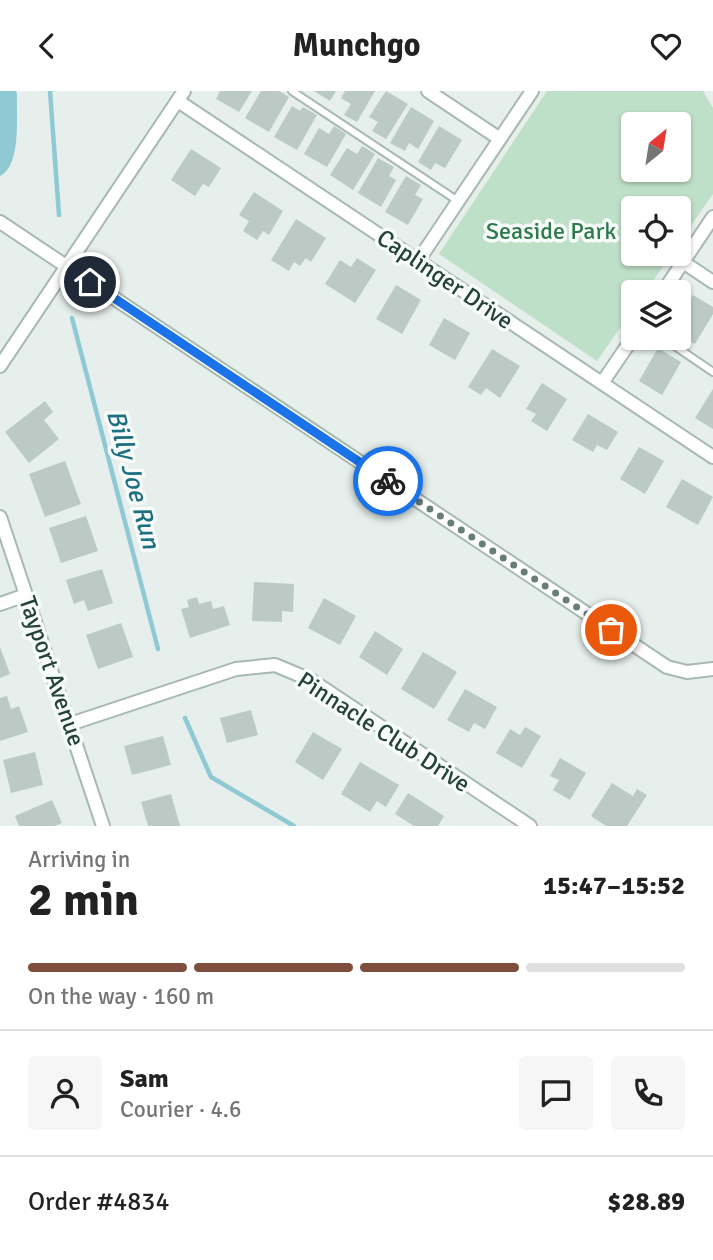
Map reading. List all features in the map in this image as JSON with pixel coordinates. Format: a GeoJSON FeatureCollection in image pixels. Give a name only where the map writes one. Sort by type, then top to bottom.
{"type":"FeatureCollection","features":[{"type":"Feature","properties":{"kind":"street"},"geometry":{"type":"LineString","coordinates":[[418,261],[532,91]]}},
{"type":"Feature","properties":{"kind":"street"},"geometry":{"type":"LineString","coordinates":[[436,93],[500,139]]}},
{"type":"Feature","properties":{"kind":"street"},"geometry":{"type":"LineString","coordinates":[[0,366],[181,96]]}},
{"type":"Feature","properties":{"kind":"street","name":"Caplinger Drive"},"geometry":{"type":"LineString","coordinates":[[181,96],[418,261],[713,457]]}},
{"type":"Feature","properties":{"kind":"street"},"geometry":{"type":"LineString","coordinates":[[691,250],[713,217]]}},
{"type":"Feature","properties":{"kind":"street"},"geometry":{"type":"LineString","coordinates":[[0,222],[667,667],[687,672],[712,669]]}},
{"type":"Feature","properties":{"kind":"street"},"geometry":{"type":"LineString","coordinates":[[689,266],[713,282]]}},
{"type":"Feature","properties":{"kind":"street"},"geometry":{"type":"LineString","coordinates":[[602,383],[624,350]]}},
{"type":"Feature","properties":{"kind":"street","name":"Tayport Avenue"},"geometry":{"type":"LineString","coordinates":[[0,517],[103,826]]}},
{"type":"Feature","properties":{"kind":"street"},"geometry":{"type":"LineString","coordinates":[[0,604],[26,595]]}},
{"type":"Feature","properties":{"kind":"street","name":"Pinnacle Club Drive"},"geometry":{"type":"LineString","coordinates":[[70,724],[236,669],[275,665],[311,680],[530,826]]}},
{"type":"Feature","properties":{"kind":"lane"},"geometry":{"type":"LineString","coordinates":[[292,91],[458,201]]}},
{"type":"Feature","properties":{"kind":"lane"},"geometry":{"type":"LineString","coordinates":[[681,350],[713,372]]}},
{"type":"Feature","properties":{"kind":"green space","name":"Seaside Park"},"geometry":{"type":"Polygon","coordinates":[[[547,91],[703,91],[713,108],[713,194],[691,226],[691,196],[621,196],[621,266],[663,266],[654,280],[621,280],[621,326],[597,361],[439,254],[547,91]]]}},
{"type":"Feature","properties":{"kind":"water"},"geometry":{"type":"Polygon","coordinates":[[[0,91],[16,91],[17,115],[12,162],[0,176],[0,91]]]}},
{"type":"Feature","properties":{"kind":"building"},"geometry":{"type":"Polygon","coordinates":[[[220,91],[252,91],[239,112],[216,99],[220,91]]]}},
{"type":"Feature","properties":{"kind":"building"},"geometry":{"type":"Polygon","coordinates":[[[261,91],[279,91],[289,97],[269,132],[245,118],[261,91]]]}},
{"type":"Feature","properties":{"kind":"building"},"geometry":{"type":"Polygon","coordinates":[[[314,91],[336,91],[330,101],[314,91]]]}},
{"type":"Feature","properties":{"kind":"building"},"geometry":{"type":"Polygon","coordinates":[[[345,91],[375,91],[357,122],[344,115],[351,104],[341,98],[345,91]]]}},
{"type":"Feature","properties":{"kind":"building"},"geometry":{"type":"Polygon","coordinates":[[[386,91],[408,104],[386,139],[372,131],[378,122],[369,117],[386,91]]]}},
{"type":"Feature","properties":{"kind":"building"},"geometry":{"type":"Polygon","coordinates":[[[292,106],[300,111],[303,107],[317,115],[297,150],[274,137],[292,106]]]}},
{"type":"Feature","properties":{"kind":"building"},"geometry":{"type":"Polygon","coordinates":[[[411,107],[434,121],[418,149],[409,143],[405,151],[390,143],[411,107]]]}},
{"type":"Feature","properties":{"kind":"building"},"geometry":{"type":"Polygon","coordinates":[[[334,126],[346,134],[327,167],[304,154],[319,128],[329,134],[334,126]]]}},
{"type":"Feature","properties":{"kind":"building"},"geometry":{"type":"Polygon","coordinates":[[[439,126],[462,140],[445,168],[435,163],[431,170],[418,162],[439,126]]]}},
{"type":"Feature","properties":{"kind":"building"},"geometry":{"type":"Polygon","coordinates":[[[362,146],[375,154],[353,190],[330,175],[347,148],[357,154],[362,146]]]}},
{"type":"Feature","properties":{"kind":"building"},"geometry":{"type":"Polygon","coordinates":[[[191,149],[221,168],[209,187],[203,184],[195,196],[171,180],[191,149]]]}},
{"type":"Feature","properties":{"kind":"building"},"geometry":{"type":"Polygon","coordinates":[[[378,158],[394,167],[389,176],[396,180],[381,207],[358,193],[378,158]]]}},
{"type":"Feature","properties":{"kind":"building"},"geometry":{"type":"Polygon","coordinates":[[[406,176],[421,185],[415,195],[423,199],[408,225],[385,212],[406,176]]]}},
{"type":"Feature","properties":{"kind":"building"},"geometry":{"type":"Polygon","coordinates":[[[254,192],[283,211],[269,235],[263,231],[257,240],[243,231],[249,221],[239,215],[254,192]]]}},
{"type":"Feature","properties":{"kind":"building"},"geometry":{"type":"Polygon","coordinates":[[[296,219],[326,238],[311,262],[306,258],[300,266],[294,262],[289,271],[271,260],[296,219]]]}},
{"type":"Feature","properties":{"kind":"building"},"geometry":{"type":"Polygon","coordinates":[[[357,258],[376,270],[355,303],[325,284],[340,260],[351,267],[357,258]]]}},
{"type":"Feature","properties":{"kind":"building"},"geometry":{"type":"Polygon","coordinates":[[[396,285],[421,300],[402,334],[376,319],[396,285]]]}},
{"type":"Feature","properties":{"kind":"building"},"geometry":{"type":"Polygon","coordinates":[[[693,295],[713,307],[713,314],[695,344],[691,342],[693,295]]]}},
{"type":"Feature","properties":{"kind":"building"},"geometry":{"type":"Polygon","coordinates":[[[444,318],[470,333],[455,360],[429,345],[444,318]]]}},
{"type":"Feature","properties":{"kind":"building"},"geometry":{"type":"Polygon","coordinates":[[[492,349],[520,366],[500,398],[486,388],[481,395],[468,387],[492,349]]]}},
{"type":"Feature","properties":{"kind":"building"},"geometry":{"type":"Polygon","coordinates":[[[657,350],[681,362],[662,395],[639,381],[657,350]]]}},
{"type":"Feature","properties":{"kind":"building"},"geometry":{"type":"Polygon","coordinates":[[[542,383],[567,399],[547,431],[531,421],[536,414],[526,409],[542,383]]]}},
{"type":"Feature","properties":{"kind":"building"},"geometry":{"type":"Polygon","coordinates":[[[713,389],[713,429],[695,418],[713,389]]]}},
{"type":"Feature","properties":{"kind":"building"},"geometry":{"type":"Polygon","coordinates":[[[45,401],[53,412],[44,420],[59,439],[29,463],[5,432],[45,401]]]}},
{"type":"Feature","properties":{"kind":"building"},"geometry":{"type":"Polygon","coordinates":[[[588,414],[618,432],[607,450],[597,445],[593,452],[572,440],[588,414]]]}},
{"type":"Feature","properties":{"kind":"building"},"geometry":{"type":"Polygon","coordinates":[[[639,447],[664,461],[645,494],[620,479],[639,447]]]}},
{"type":"Feature","properties":{"kind":"building"},"geometry":{"type":"Polygon","coordinates":[[[65,461],[81,504],[45,517],[29,474],[65,461]]]}},
{"type":"Feature","properties":{"kind":"building"},"geometry":{"type":"Polygon","coordinates":[[[682,479],[713,497],[698,525],[666,507],[682,479]]]}},
{"type":"Feature","properties":{"kind":"building"},"geometry":{"type":"Polygon","coordinates":[[[86,516],[98,551],[61,563],[49,528],[86,516]]]}},
{"type":"Feature","properties":{"kind":"building"},"geometry":{"type":"Polygon","coordinates":[[[102,569],[113,603],[88,611],[84,600],[74,604],[66,580],[102,569]]]}},
{"type":"Feature","properties":{"kind":"building"},"geometry":{"type":"Polygon","coordinates":[[[254,582],[294,584],[293,612],[282,611],[282,622],[252,621],[254,582]]]}},
{"type":"Feature","properties":{"kind":"building"},"geometry":{"type":"Polygon","coordinates":[[[197,597],[199,604],[211,601],[213,609],[224,606],[230,625],[190,638],[181,609],[189,607],[187,600],[197,597]]]}},
{"type":"Feature","properties":{"kind":"building"},"geometry":{"type":"Polygon","coordinates":[[[324,598],[356,616],[340,645],[308,628],[324,598]]]}},
{"type":"Feature","properties":{"kind":"building"},"geometry":{"type":"Polygon","coordinates":[[[121,623],[133,657],[98,669],[86,635],[121,623]]]}},
{"type":"Feature","properties":{"kind":"building"},"geometry":{"type":"Polygon","coordinates":[[[375,631],[403,649],[387,675],[359,657],[375,631]]]}},
{"type":"Feature","properties":{"kind":"building"},"geometry":{"type":"Polygon","coordinates":[[[0,647],[10,674],[0,678],[0,647]]]}},
{"type":"Feature","properties":{"kind":"building"},"geometry":{"type":"Polygon","coordinates":[[[423,652],[457,672],[434,709],[401,689],[423,652]]]}},
{"type":"Feature","properties":{"kind":"building"},"geometry":{"type":"Polygon","coordinates":[[[465,689],[497,707],[485,729],[474,723],[469,732],[447,720],[465,689]]]}},
{"type":"Feature","properties":{"kind":"building"},"geometry":{"type":"Polygon","coordinates":[[[7,696],[11,709],[19,706],[28,732],[0,741],[0,698],[7,696]]]}},
{"type":"Feature","properties":{"kind":"building"},"geometry":{"type":"Polygon","coordinates":[[[251,710],[258,735],[227,743],[220,718],[251,710]]]}},
{"type":"Feature","properties":{"kind":"building"},"geometry":{"type":"Polygon","coordinates":[[[525,727],[541,736],[522,768],[496,753],[510,729],[520,735],[525,727]]]}},
{"type":"Feature","properties":{"kind":"building"},"geometry":{"type":"Polygon","coordinates":[[[313,732],[342,749],[323,780],[295,762],[313,732]]]}},
{"type":"Feature","properties":{"kind":"building"},"geometry":{"type":"Polygon","coordinates":[[[163,736],[171,765],[132,775],[124,746],[163,736]]]}},
{"type":"Feature","properties":{"kind":"building"},"geometry":{"type":"Polygon","coordinates":[[[35,752],[43,785],[11,793],[3,760],[35,752]]]}},
{"type":"Feature","properties":{"kind":"building"},"geometry":{"type":"Polygon","coordinates":[[[560,758],[586,773],[570,800],[553,790],[559,780],[550,776],[560,758]]]}},
{"type":"Feature","properties":{"kind":"building"},"geometry":{"type":"Polygon","coordinates":[[[360,762],[399,785],[386,807],[377,801],[370,812],[341,794],[360,762]]]}},
{"type":"Feature","properties":{"kind":"building"},"geometry":{"type":"Polygon","coordinates":[[[612,783],[633,796],[637,789],[647,795],[627,826],[606,826],[591,816],[612,783]]]}},
{"type":"Feature","properties":{"kind":"building"},"geometry":{"type":"Polygon","coordinates":[[[408,793],[444,816],[438,826],[414,826],[395,814],[408,793]]]}},
{"type":"Feature","properties":{"kind":"building"},"geometry":{"type":"Polygon","coordinates":[[[171,794],[180,826],[148,826],[141,802],[171,794]]]}},
{"type":"Feature","properties":{"kind":"building"},"geometry":{"type":"Polygon","coordinates":[[[52,800],[62,823],[55,826],[19,826],[15,816],[52,800]]]}},
{"type":"Feature","properties":{"kind":"waterway","name":"Billy Joe Run"},"geometry":{"type":"LineString","coordinates":[[50,91],[59,215]]}},
{"type":"Feature","properties":{"kind":"waterway","name":"Billy Joe Run"},"geometry":{"type":"LineString","coordinates":[[72,318],[158,649]]}},
{"type":"Feature","properties":{"kind":"waterway","name":"Billy Joe Run"},"geometry":{"type":"LineString","coordinates":[[185,718],[211,777],[294,826]]}},
{"type":"Feature","properties":{"kind":"way so far"},"geometry":{"type":"LineString","coordinates":[[388,481],[611,630]]}},
{"type":"Feature","properties":{"kind":"route"},"geometry":{"type":"LineString","coordinates":[[90,282],[388,481]]}}]}
